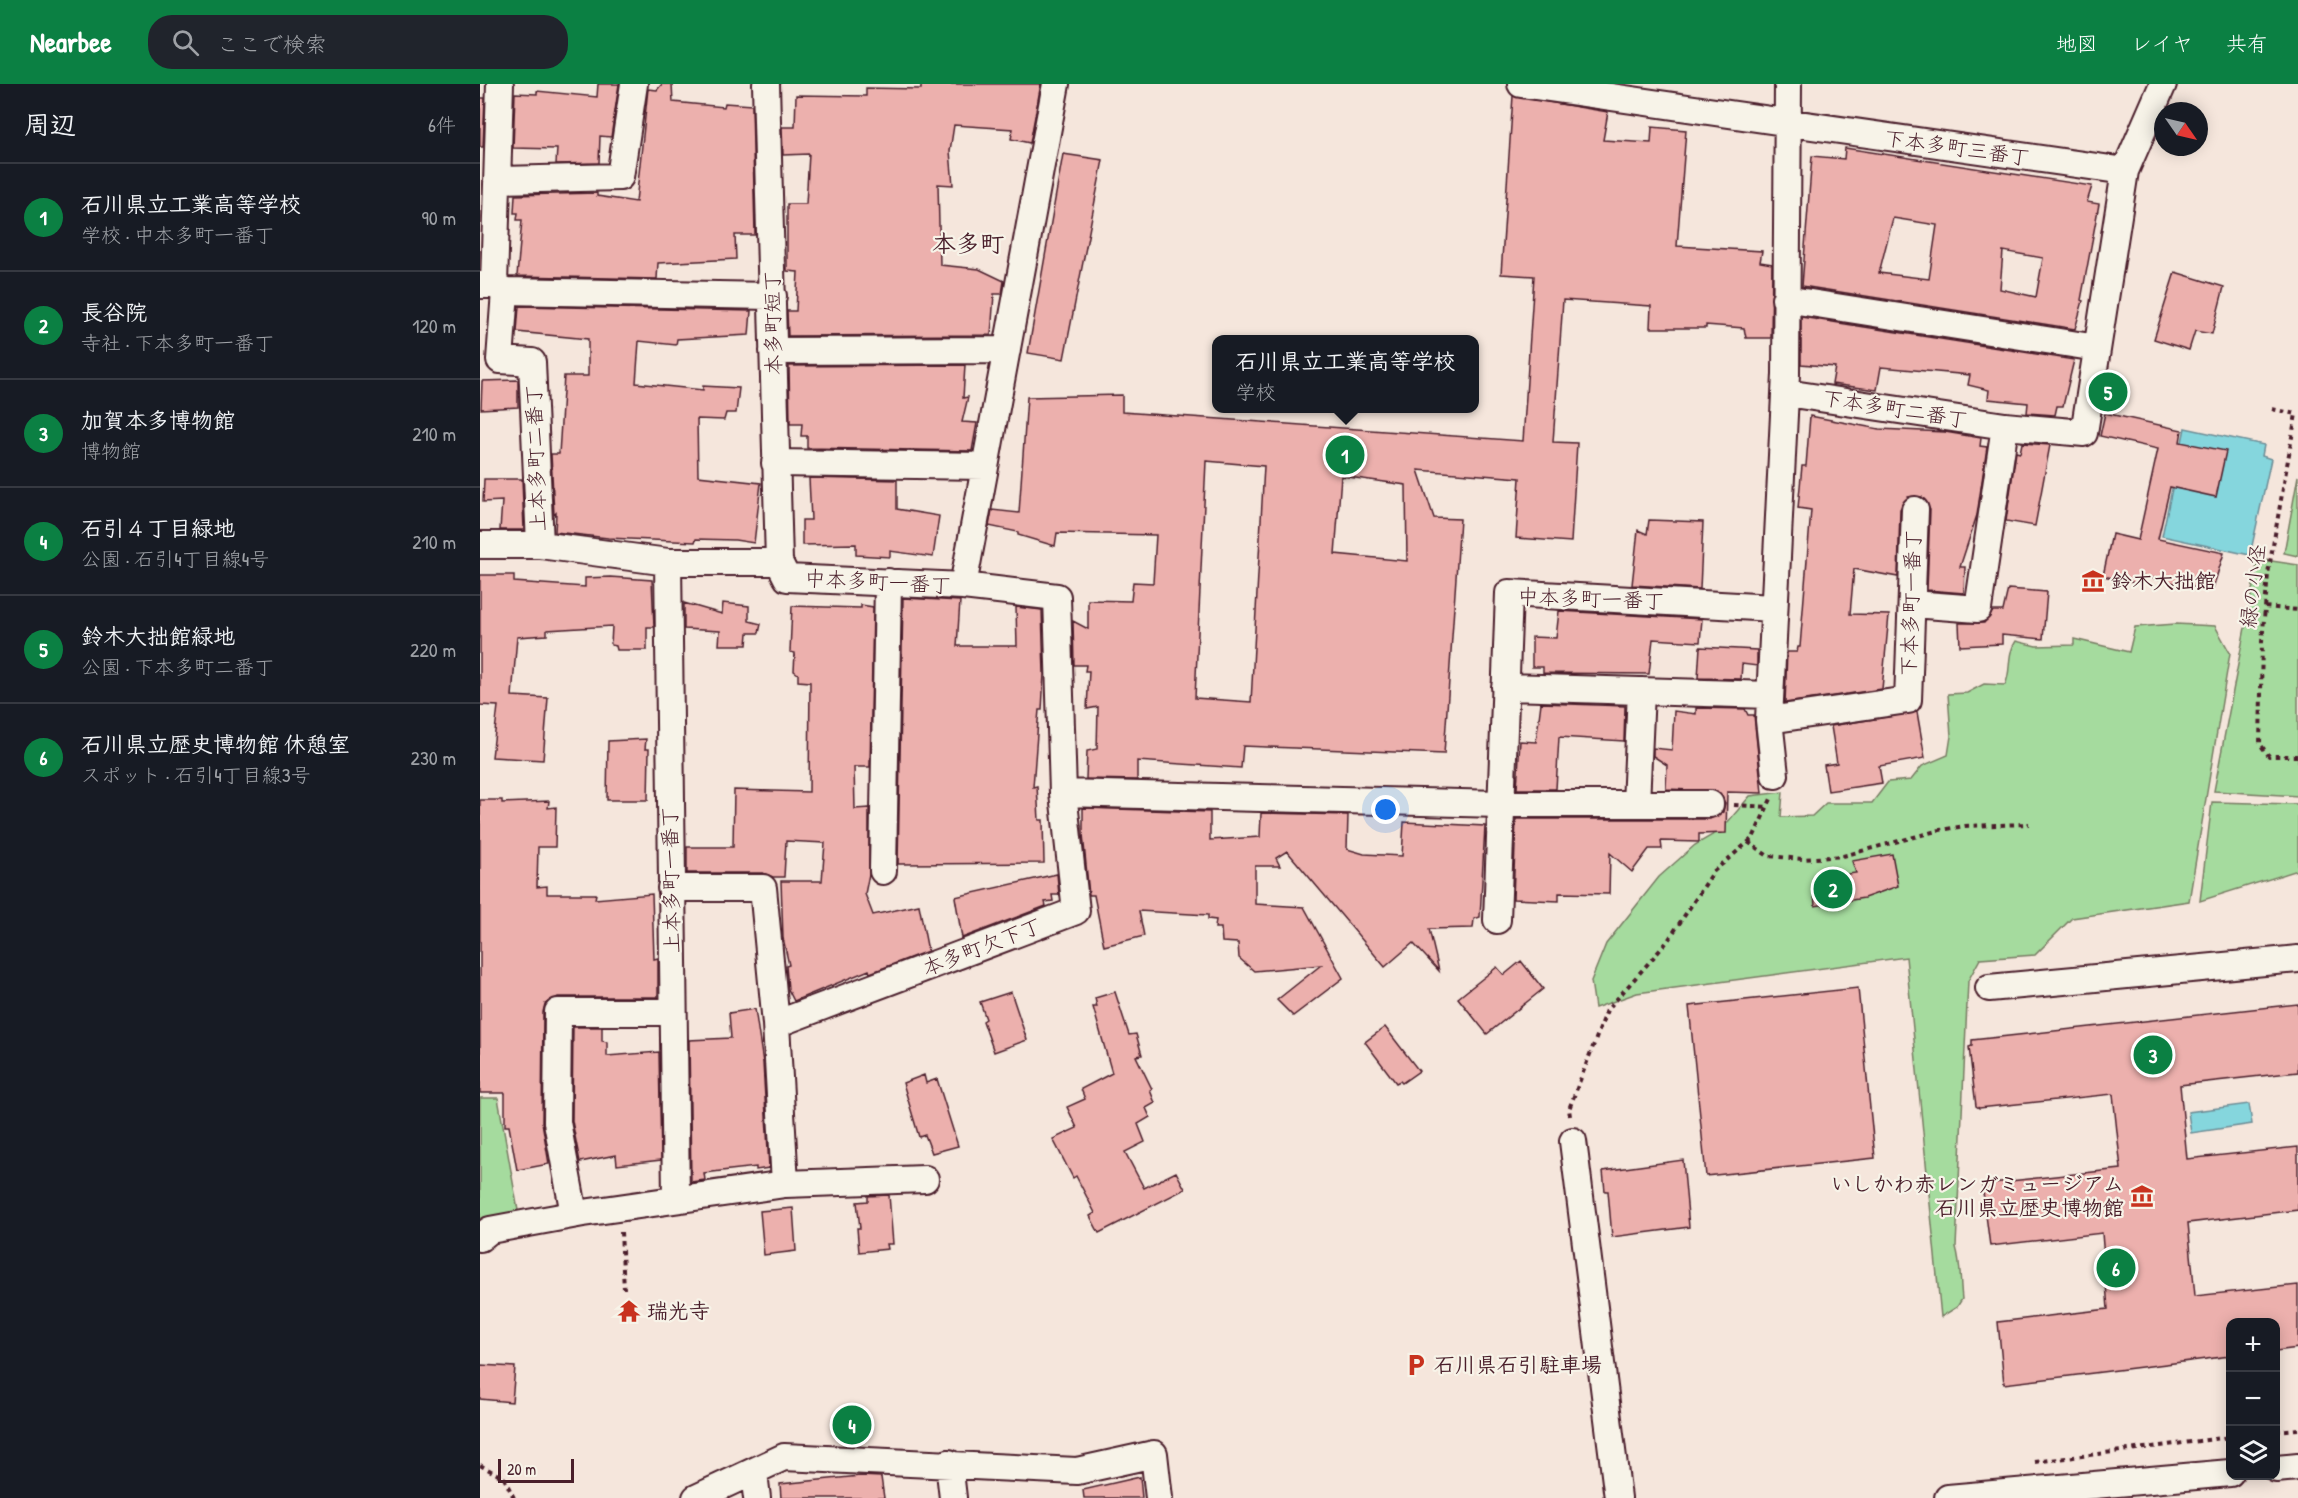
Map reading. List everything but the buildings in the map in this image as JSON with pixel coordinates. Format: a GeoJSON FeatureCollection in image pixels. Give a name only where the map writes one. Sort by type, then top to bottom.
{"type":"FeatureCollection","features":[{"type":"Feature","properties":{"kind":"street"},"geometry":{"type":"LineString","coordinates":[[497,180],[620,177],[634,84]]}},
{"type":"Feature","properties":{"kind":"street","name":"本多町短丁"},"geometry":{"type":"LineString","coordinates":[[766,84],[779,562]]}},
{"type":"Feature","properties":{"kind":"street"},"geometry":{"type":"LineString","coordinates":[[963,586],[1056,84]]}},
{"type":"Feature","properties":{"kind":"street","name":"下本多町三番丁"},"geometry":{"type":"LineString","coordinates":[[1521,84],[2125,171]]}},
{"type":"Feature","properties":{"kind":"street"},"geometry":{"type":"LineString","coordinates":[[1775,775],[1770,708],[1773,608],[1786,393],[1788,84]]}},
{"type":"Feature","properties":{"kind":"street"},"geometry":{"type":"LineString","coordinates":[[1785,299],[2097,348],[2125,171],[2163,84]]}},
{"type":"Feature","properties":{"kind":"street","name":"上本多町二番丁"},"geometry":{"type":"LineString","coordinates":[[494,85],[497,180],[493,287],[500,360],[532,362],[540,545]]}},
{"type":"Feature","properties":{"kind":"street"},"geometry":{"type":"LineString","coordinates":[[493,287],[772,296]]}},
{"type":"Feature","properties":{"kind":"street","name":"下本多町二番丁"},"geometry":{"type":"LineString","coordinates":[[1786,393],[2005,426],[2084,433],[2097,348]]}},
{"type":"Feature","properties":{"kind":"street"},"geometry":{"type":"LineString","coordinates":[[773,351],[1007,350]]}},
{"type":"Feature","properties":{"kind":"street"},"geometry":{"type":"LineString","coordinates":[[1912,604],[1978,609],[2005,426]]}},
{"type":"Feature","properties":{"kind":"street"},"geometry":{"type":"LineString","coordinates":[[775,463],[985,466]]}},
{"type":"Feature","properties":{"kind":"street","name":"下本多町一番丁"},"geometry":{"type":"LineString","coordinates":[[1770,708],[1908,700],[1915,510]]}},
{"type":"Feature","properties":{"kind":"street","name":"中本多町一番丁"},"geometry":{"type":"LineString","coordinates":[[480,545],[540,545],[668,562],[779,562],[787,578],[963,586],[1058,597],[1063,793]]}},
{"type":"Feature","properties":{"kind":"street","name":"上本多町一番丁"},"geometry":{"type":"LineString","coordinates":[[668,562],[676,1199]]}},
{"type":"Feature","properties":{"kind":"street"},"geometry":{"type":"LineString","coordinates":[[882,871],[888,582]]}},
{"type":"Feature","properties":{"kind":"street","name":"中本多町一番丁"},"geometry":{"type":"LineString","coordinates":[[1497,920],[1509,593],[1773,608]]}},
{"type":"Feature","properties":{"kind":"street"},"geometry":{"type":"LineString","coordinates":[[1505,687],[1641,692],[1770,708]]}},
{"type":"Feature","properties":{"kind":"street"},"geometry":{"type":"LineString","coordinates":[[1636,804],[1641,692]]}},
{"type":"Feature","properties":{"kind":"street"},"geometry":{"type":"LineString","coordinates":[[1063,793],[1500,804],[1710,804]]}},
{"type":"Feature","properties":{"kind":"street","name":"本多町欠下丁"},"geometry":{"type":"LineString","coordinates":[[776,1024],[1076,911],[1063,793]]}},
{"type":"Feature","properties":{"kind":"street"},"geometry":{"type":"LineString","coordinates":[[671,888],[763,888],[776,1024],[785,1184]]}},
{"type":"Feature","properties":{"kind":"street"},"geometry":{"type":"LineString","coordinates":[[1989,988],[2298,959]]}},
{"type":"Feature","properties":{"kind":"street"},"geometry":{"type":"LineString","coordinates":[[574,1214],[556,1122],[558,1012],[673,1012]]}},
{"type":"Feature","properties":{"kind":"street"},"geometry":{"type":"LineString","coordinates":[[1573,1141],[1618,1498]]}},
{"type":"Feature","properties":{"kind":"street"},"geometry":{"type":"LineString","coordinates":[[480,1238],[490,1230],[574,1214],[785,1184],[925,1179]]}},
{"type":"Feature","properties":{"kind":"street"},"geometry":{"type":"LineString","coordinates":[[696,1498],[755,1486],[784,1457],[949,1463],[1077,1471],[1154,1454],[1159,1498]]}},
{"type":"Feature","properties":{"kind":"street"},"geometry":{"type":"LineString","coordinates":[[949,1463],[953,1498]]}},
{"type":"Feature","properties":{"kind":"street"},"geometry":{"type":"LineString","coordinates":[[2280,1469],[2298,1467]]}},
{"type":"Feature","properties":{"kind":"street"},"geometry":{"type":"LineString","coordinates":[[1948,1498],[2226,1473]]}},
{"type":"Feature","properties":{"kind":"path","name":"緑の小径"},"geometry":{"type":"LineString","coordinates":[[2272,409],[2296,414],[2268,574],[2260,744],[2269,756],[2298,756]]}},
{"type":"Feature","properties":{"kind":"path"},"geometry":{"type":"LineString","coordinates":[[2265,607],[2298,610]]}},
{"type":"Feature","properties":{"kind":"path"},"geometry":{"type":"LineString","coordinates":[[1573,1141],[1569,1109],[1607,1010],[1667,942],[1714,871],[1748,842],[1769,807],[1775,775]]}},
{"type":"Feature","properties":{"kind":"path"},"geometry":{"type":"LineString","coordinates":[[1710,804],[1769,807]]}},
{"type":"Feature","properties":{"kind":"path"},"geometry":{"type":"LineString","coordinates":[[1748,842],[1768,856],[1803,859],[1843,856],[1949,828],[2029,824]]}},
{"type":"Feature","properties":{"kind":"path"},"geometry":{"type":"LineString","coordinates":[[620,1207],[624,1290]]}},
{"type":"Feature","properties":{"kind":"path"},"geometry":{"type":"LineString","coordinates":[[2280,1431],[2298,1429]]}},
{"type":"Feature","properties":{"kind":"path"},"geometry":{"type":"LineString","coordinates":[[2025,1464],[2226,1438]]}},
{"type":"Feature","properties":{"kind":"path"},"geometry":{"type":"LineString","coordinates":[[480,1465],[504,1478],[514,1498]]}},
{"type":"Feature","properties":{"kind":"green space"},"geometry":{"type":"Polygon","coordinates":[[[2298,476],[2298,556],[2284,553],[2298,476]]]}},
{"type":"Feature","properties":{"kind":"green space"},"geometry":{"type":"Polygon","coordinates":[[[2258,559],[2298,565],[2298,796],[2214,791],[2258,559]]]}},
{"type":"Feature","properties":{"kind":"green space"},"geometry":{"type":"Polygon","coordinates":[[[2176,624],[2215,626],[2230,653],[2189,901],[2072,918],[2035,955],[1980,959],[1968,981],[1956,1247],[1962,1299],[1957,1307],[1941,1317],[1906,957],[1637,993],[1595,1008],[1591,981],[1606,944],[1659,877],[1695,845],[1721,830],[1750,796],[1783,792],[1781,817],[1812,816],[1826,803],[1872,803],[1888,782],[1911,780],[1922,766],[1948,755],[1951,736],[1948,694],[1967,693],[1984,684],[2005,685],[2011,652],[2016,641],[2036,646],[2074,645],[2074,639],[2129,652],[2135,627],[2176,624]]]}},
{"type":"Feature","properties":{"kind":"green space"},"geometry":{"type":"Polygon","coordinates":[[[2212,802],[2298,804],[2298,870],[2200,901],[2212,802]]]}},
{"type":"Feature","properties":{"kind":"green space"},"geometry":{"type":"Polygon","coordinates":[[[480,1098],[498,1098],[519,1216],[480,1221],[480,1098]]]}},
{"type":"Feature","properties":{"kind":"water"},"geometry":{"type":"Polygon","coordinates":[[[2185,428],[2264,445],[2262,456],[2271,459],[2250,555],[2162,536],[2185,428]]]}},
{"type":"Feature","properties":{"kind":"water"},"geometry":{"type":"Polygon","coordinates":[[[2249,1104],[2252,1124],[2191,1133],[2188,1112],[2249,1104]]]}},
{"type":"Feature","properties":{"kind":"place","name":"鈴木大拙館緑地"},"geometry":{"type":"Point","coordinates":[2108,392]}},
{"type":"Feature","properties":{"kind":"place","name":"石川県立工業高等学校"},"geometry":{"type":"Point","coordinates":[1345,455]}},
{"type":"Feature","properties":{"kind":"place","name":"鈴木大拙館"},"geometry":{"type":"Point","coordinates":[2093,581]}},
{"type":"Feature","properties":{"kind":"place","name":"長谷院"},"geometry":{"type":"Point","coordinates":[1833,889]}},
{"type":"Feature","properties":{"kind":"place","name":"加賀本多博物館"},"geometry":{"type":"Point","coordinates":[2153,1055]}},
{"type":"Feature","properties":{"kind":"place","name":"いしかわ赤レンガミュージアム 石川県立歴史博物館"},"geometry":{"type":"Point","coordinates":[2142,1196]}},
{"type":"Feature","properties":{"kind":"place","name":"石川県立歴史博物館 休憩室"},"geometry":{"type":"Point","coordinates":[2116,1268]}},
{"type":"Feature","properties":{"kind":"place","name":"瑞光寺"},"geometry":{"type":"Point","coordinates":[629,1311]}},
{"type":"Feature","properties":{"kind":"place","name":"石川県石引駐車場"},"geometry":{"type":"Point","coordinates":[1416,1365]}},
{"type":"Feature","properties":{"kind":"place","name":"石引４丁目緑地"},"geometry":{"type":"Point","coordinates":[852,1425]}},
{"type":"Feature","properties":{"kind":"district","name":"本多町"},"geometry":{"type":"Point","coordinates":[968,244]}}]}
